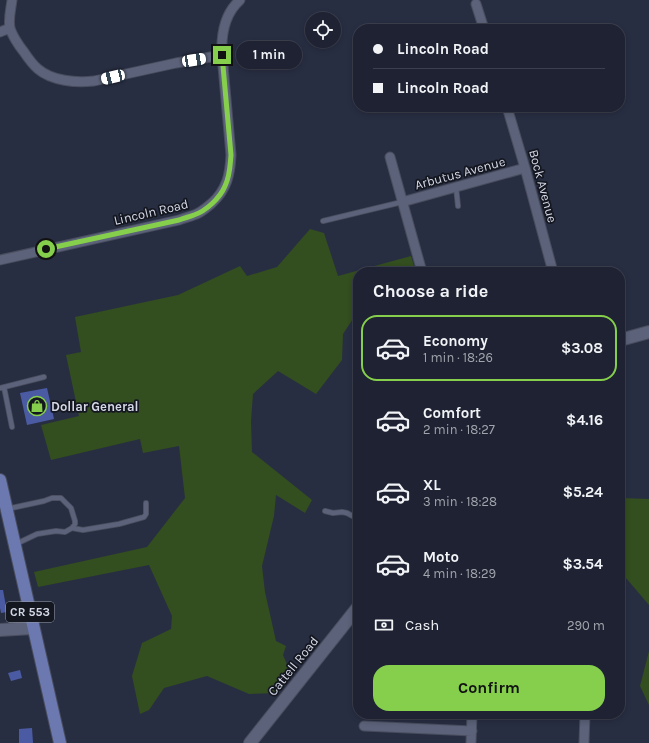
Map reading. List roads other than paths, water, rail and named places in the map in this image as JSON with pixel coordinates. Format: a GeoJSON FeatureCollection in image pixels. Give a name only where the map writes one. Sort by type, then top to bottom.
{"type":"FeatureCollection","features":[{"type":"Feature","properties":{"kind":"main road","name":"CR 553"},"geometry":{"type":"LineString","coordinates":[[0,480],[60,743]]}},
{"type":"Feature","properties":{"kind":"street"},"geometry":{"type":"LineString","coordinates":[[12,0],[10,28],[20,47],[38,70],[68,82],[94,82],[176,63],[222,55]]}},
{"type":"Feature","properties":{"kind":"street","name":"Lincoln Road"},"geometry":{"type":"LineString","coordinates":[[0,260],[179,220],[206,209],[217,198],[225,187],[229,175],[231,155],[221,42],[227,17],[240,0]]}},
{"type":"Feature","properties":{"kind":"street"},"geometry":{"type":"LineString","coordinates":[[476,4],[482,24]]}},
{"type":"Feature","properties":{"kind":"street"},"geometry":{"type":"LineString","coordinates":[[0,32],[10,28]]}},
{"type":"Feature","properties":{"kind":"street","name":"Bock Avenue"},"geometry":{"type":"LineString","coordinates":[[508,112],[553,267]]}},
{"type":"Feature","properties":{"kind":"street"},"geometry":{"type":"LineString","coordinates":[[390,157],[421,267]]}},
{"type":"Feature","properties":{"kind":"street","name":"Arbutus Avenue"},"geometry":{"type":"LineString","coordinates":[[402,202],[525,168]]}},
{"type":"Feature","properties":{"kind":"street"},"geometry":{"type":"LineString","coordinates":[[625,339],[649,332]]}},
{"type":"Feature","properties":{"kind":"street","name":"Cattell Road"},"geometry":{"type":"LineString","coordinates":[[250,743],[353,613]]}},
{"type":"Feature","properties":{"kind":"street"},"geometry":{"type":"LineString","coordinates":[[0,630],[33,628]]}},
{"type":"Feature","properties":{"kind":"street"},"geometry":{"type":"LineString","coordinates":[[471,743],[472,719]]}},
{"type":"Feature","properties":{"kind":"street"},"geometry":{"type":"LineString","coordinates":[[584,743],[585,719]]}},
{"type":"Feature","properties":{"kind":"street"},"geometry":{"type":"LineString","coordinates":[[364,726],[472,731]]}},
{"type":"Feature","properties":{"kind":"lane"},"geometry":{"type":"LineString","coordinates":[[456,187],[458,206]]}},
{"type":"Feature","properties":{"kind":"lane"},"geometry":{"type":"LineString","coordinates":[[323,221],[402,202]]}},
{"type":"Feature","properties":{"kind":"lane"},"geometry":{"type":"LineString","coordinates":[[12,427],[2,387],[44,377]]}},
{"type":"Feature","properties":{"kind":"lane"},"geometry":{"type":"LineString","coordinates":[[6,509],[52,498],[61,498],[71,508],[75,521],[72,528],[65,532],[56,531],[37,534],[15,545]]}},
{"type":"Feature","properties":{"kind":"lane"},"geometry":{"type":"LineString","coordinates":[[72,528],[83,530],[119,524],[144,517],[146,514],[146,503]]}},
{"type":"Feature","properties":{"kind":"lane"},"geometry":{"type":"LineString","coordinates":[[325,511],[333,513],[342,512],[353,517]]}},
{"type":"Feature","properties":{"kind":"place","name":"Dollar General"},"geometry":{"type":"Point","coordinates":[37,406]}}]}
